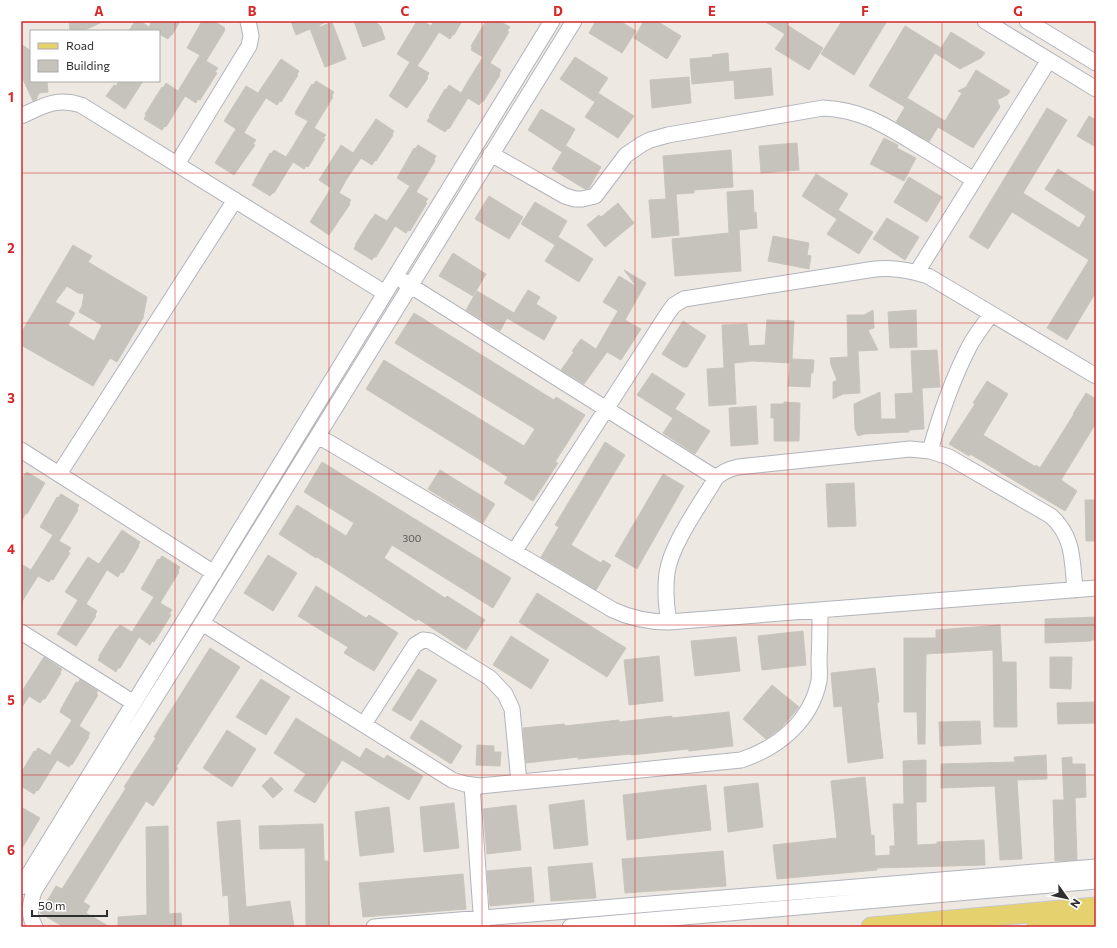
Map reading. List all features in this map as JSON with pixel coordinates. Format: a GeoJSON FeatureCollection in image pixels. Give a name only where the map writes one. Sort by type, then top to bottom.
{"type":"FeatureCollection","features":[{"type":"Feature","properties":{"kind":"main road"},"geometry":{"type":"LineString","coordinates":[[871,927],[1096,907]]}},
{"type":"Feature","properties":{"kind":"main road"},"geometry":{"type":"LineString","coordinates":[[1036,927],[1096,922]]}},
{"type":"Feature","properties":{"kind":"street"},"geometry":{"type":"LineString","coordinates":[[177,164],[249,46],[251,30],[248,21]]}},
{"type":"Feature","properties":{"kind":"street"},"geometry":{"type":"LineString","coordinates":[[22,884],[552,21]]}},
{"type":"Feature","properties":{"kind":"street"},"geometry":{"type":"LineString","coordinates":[[35,927],[31,920],[30,910],[34,891],[268,517],[574,21]]}},
{"type":"Feature","properties":{"kind":"street"},"geometry":{"type":"LineString","coordinates":[[985,21],[1096,89]]}},
{"type":"Feature","properties":{"kind":"street"},"geometry":{"type":"LineString","coordinates":[[1027,21],[1096,64]]}},
{"type":"Feature","properties":{"kind":"street"},"geometry":{"type":"LineString","coordinates":[[917,272],[1049,60]]}},
{"type":"Feature","properties":{"kind":"street"},"geometry":{"type":"LineString","coordinates":[[21,116],[54,102],[68,101],[86,107],[385,293]]}},
{"type":"Feature","properties":{"kind":"street"},"geometry":{"type":"LineString","coordinates":[[491,154],[565,196],[575,199],[582,199],[595,196],[626,155],[638,146],[650,140],[668,135],[823,108],[855,113],[879,122],[974,180]]}},
{"type":"Feature","properties":{"kind":"street"},"geometry":{"type":"LineString","coordinates":[[59,474],[235,200]]}},
{"type":"Feature","properties":{"kind":"street"},"geometry":{"type":"LineString","coordinates":[[514,552],[668,313],[674,305],[684,299],[875,269],[896,268],[917,272],[928,276],[1096,376]]}},
{"type":"Feature","properties":{"kind":"street"},"geometry":{"type":"LineString","coordinates":[[396,276],[716,478]]}},
{"type":"Feature","properties":{"kind":"street"},"geometry":{"type":"LineString","coordinates":[[930,451],[951,385],[970,346],[991,314]]}},
{"type":"Feature","properties":{"kind":"street"},"geometry":{"type":"LineString","coordinates":[[318,436],[623,615],[645,621],[669,622],[1096,588]]}},
{"type":"Feature","properties":{"kind":"street"},"geometry":{"type":"LineString","coordinates":[[669,622],[666,597],[667,573],[670,562],[678,541],[716,478],[725,472],[738,467],[910,449],[930,451],[949,457],[1044,512],[1057,522],[1066,535],[1071,549],[1075,590]]}},
{"type":"Feature","properties":{"kind":"street"},"geometry":{"type":"LineString","coordinates":[[21,450],[214,573]]}},
{"type":"Feature","properties":{"kind":"street"},"geometry":{"type":"LineString","coordinates":[[254,508],[268,517]]}},
{"type":"Feature","properties":{"kind":"street"},"geometry":{"type":"LineString","coordinates":[[202,623],[452,780],[472,786],[741,760],[761,753],[787,735],[796,726],[804,715],[815,692],[819,680],[820,610]]}},
{"type":"Feature","properties":{"kind":"street"},"geometry":{"type":"LineString","coordinates":[[21,632],[134,703]]}},
{"type":"Feature","properties":{"kind":"street"},"geometry":{"type":"LineString","coordinates":[[364,724],[415,644],[420,641],[430,641],[490,678],[505,694],[512,709],[519,782]]}},
{"type":"Feature","properties":{"kind":"street"},"geometry":{"type":"LineString","coordinates":[[472,786],[481,922]]}},
{"type":"Feature","properties":{"kind":"street"},"geometry":{"type":"LineString","coordinates":[[570,927],[997,882],[1096,867]]}},
{"type":"Feature","properties":{"kind":"street"},"geometry":{"type":"LineString","coordinates":[[374,927],[481,922],[997,882],[1096,880]]}},
{"type":"Feature","properties":{"kind":"building"},"geometry":{"type":"Polygon","coordinates":[[[69,21],[104,21],[85,30],[70,30],[69,21]]]}},
{"type":"Feature","properties":{"kind":"building"},"geometry":{"type":"Polygon","coordinates":[[[135,21],[140,21],[149,27],[152,21],[180,21],[168,39],[160,35],[160,30],[130,30],[135,21]]]}},
{"type":"Feature","properties":{"kind":"building"},"geometry":{"type":"Polygon","coordinates":[[[202,21],[214,21],[225,28],[206,61],[218,68],[215,72],[217,73],[200,100],[198,99],[196,103],[185,96],[166,127],[165,126],[162,130],[144,119],[145,114],[166,83],[178,91],[200,55],[187,48],[202,21]]]}},
{"type":"Feature","properties":{"kind":"building"},"geometry":{"type":"Polygon","coordinates":[[[291,21],[329,21],[319,25],[320,27],[332,22],[346,59],[325,67],[310,29],[296,35],[291,21]]]}},
{"type":"Feature","properties":{"kind":"building"},"geometry":{"type":"Polygon","coordinates":[[[354,21],[375,21],[381,27],[385,39],[363,47],[354,21]]]}},
{"type":"Feature","properties":{"kind":"building"},"geometry":{"type":"Polygon","coordinates":[[[417,21],[423,21],[431,26],[434,21],[462,21],[450,39],[439,32],[417,66],[429,73],[428,78],[407,108],[389,96],[410,62],[397,54],[417,21]]]}},
{"type":"Feature","properties":{"kind":"building"},"geometry":{"type":"Polygon","coordinates":[[[486,21],[499,21],[510,27],[507,31],[509,32],[490,63],[501,70],[500,75],[483,102],[482,101],[479,105],[468,98],[449,129],[448,128],[445,132],[427,121],[445,89],[446,90],[449,85],[461,93],[483,57],[471,50],[471,46],[486,21]]]}},
{"type":"Feature","properties":{"kind":"building"},"geometry":{"type":"Polygon","coordinates":[[[596,21],[620,21],[636,31],[622,53],[589,33],[596,21]]]}},
{"type":"Feature","properties":{"kind":"building"},"geometry":{"type":"Polygon","coordinates":[[[644,21],[657,21],[681,36],[667,59],[634,38],[644,21]]]}},
{"type":"Feature","properties":{"kind":"building"},"geometry":{"type":"Polygon","coordinates":[[[764,21],[789,21],[787,25],[823,48],[809,70],[775,49],[785,34],[764,21]]]}},
{"type":"Feature","properties":{"kind":"building"},"geometry":{"type":"Polygon","coordinates":[[[842,21],[887,21],[854,75],[821,54],[842,21]]]}},
{"type":"Feature","properties":{"kind":"building"},"geometry":{"type":"Polygon","coordinates":[[[905,26],[941,48],[951,32],[985,53],[981,58],[960,69],[935,53],[907,98],[945,121],[962,93],[958,91],[966,87],[976,70],[1010,91],[1007,95],[997,100],[1000,107],[973,148],[938,127],[929,142],[896,122],[905,107],[869,86],[905,26]]]}},
{"type":"Feature","properties":{"kind":"building"},"geometry":{"type":"Polygon","coordinates":[[[21,44],[30,50],[30,82],[47,82],[48,92],[39,93],[36,100],[33,101],[21,75],[21,44]]]}},
{"type":"Feature","properties":{"kind":"building"},"geometry":{"type":"Polygon","coordinates":[[[728,53],[729,72],[771,68],[773,95],[735,99],[734,80],[692,84],[690,59],[713,57],[712,55],[728,53]]]}},
{"type":"Feature","properties":{"kind":"building"},"geometry":{"type":"Polygon","coordinates":[[[575,57],[608,78],[598,93],[634,116],[618,138],[585,117],[595,102],[560,79],[575,57]]]}},
{"type":"Feature","properties":{"kind":"building"},"geometry":{"type":"Polygon","coordinates":[[[281,59],[299,71],[297,74],[298,75],[281,102],[280,101],[277,105],[266,98],[251,121],[244,133],[256,140],[253,144],[255,145],[234,175],[215,163],[236,129],[224,121],[246,86],[258,93],[281,59]]]}},
{"type":"Feature","properties":{"kind":"building"},"geometry":{"type":"Polygon","coordinates":[[[689,77],[691,103],[652,108],[650,80],[689,77]]]}},
{"type":"Feature","properties":{"kind":"building"},"geometry":{"type":"Polygon","coordinates":[[[316,81],[334,92],[333,97],[314,128],[326,135],[323,138],[325,139],[308,167],[306,166],[304,169],[293,162],[274,193],[270,196],[252,185],[270,153],[271,154],[274,150],[286,157],[293,146],[308,121],[295,114],[296,111],[312,84],[313,85],[316,81]]]}},
{"type":"Feature","properties":{"kind":"building"},"geometry":{"type":"Polygon","coordinates":[[[118,82],[142,82],[125,109],[106,96],[114,85],[116,86],[118,82]]]}},
{"type":"Feature","properties":{"kind":"building"},"geometry":{"type":"Polygon","coordinates":[[[1047,108],[1067,120],[1023,193],[1079,228],[1086,216],[1045,189],[1058,169],[1096,193],[1096,292],[1067,340],[1047,328],[1089,260],[1012,212],[988,249],[969,237],[1047,108]]]}},
{"type":"Feature","properties":{"kind":"building"},"geometry":{"type":"Polygon","coordinates":[[[541,109],[575,129],[562,152],[528,130],[541,109]]]}},
{"type":"Feature","properties":{"kind":"building"},"geometry":{"type":"Polygon","coordinates":[[[1089,116],[1096,120],[1096,147],[1077,136],[1089,116]]]}},
{"type":"Feature","properties":{"kind":"building"},"geometry":{"type":"Polygon","coordinates":[[[376,119],[394,131],[392,134],[393,135],[372,165],[361,158],[346,180],[339,193],[351,200],[349,203],[350,204],[329,235],[310,222],[331,188],[319,180],[341,145],[353,153],[376,119]]]}},
{"type":"Feature","properties":{"kind":"building"},"geometry":{"type":"Polygon","coordinates":[[[884,138],[898,145],[897,148],[916,158],[904,181],[870,164],[884,138]]]}},
{"type":"Feature","properties":{"kind":"building"},"geometry":{"type":"Polygon","coordinates":[[[797,143],[799,170],[761,173],[759,146],[797,143]]]}},
{"type":"Feature","properties":{"kind":"building"},"geometry":{"type":"Polygon","coordinates":[[[418,145],[436,156],[435,161],[416,192],[428,199],[425,202],[427,203],[410,231],[408,230],[406,233],[395,226],[376,257],[372,260],[354,249],[355,245],[375,214],[387,221],[410,186],[397,178],[414,148],[415,149],[418,145]]]}},
{"type":"Feature","properties":{"kind":"building"},"geometry":{"type":"Polygon","coordinates":[[[566,146],[601,167],[589,188],[585,189],[552,169],[566,146]]]}},
{"type":"Feature","properties":{"kind":"building"},"geometry":{"type":"Polygon","coordinates":[[[731,150],[733,187],[694,190],[694,193],[676,194],[679,235],[652,238],[649,200],[666,199],[663,156],[731,150]]]}},
{"type":"Feature","properties":{"kind":"building"},"geometry":{"type":"Polygon","coordinates":[[[816,174],[848,194],[838,210],[873,232],[859,254],[827,234],[837,219],[802,196],[816,174]]]}},
{"type":"Feature","properties":{"kind":"building"},"geometry":{"type":"Polygon","coordinates":[[[909,177],[942,197],[927,222],[894,202],[909,177]]]}},
{"type":"Feature","properties":{"kind":"building"},"geometry":{"type":"Polygon","coordinates":[[[753,190],[754,213],[756,212],[757,228],[739,230],[741,271],[675,276],[672,239],[729,233],[727,192],[753,190]]]}},
{"type":"Feature","properties":{"kind":"building"},"geometry":{"type":"Polygon","coordinates":[[[489,196],[523,217],[509,239],[475,219],[489,196]]]}},
{"type":"Feature","properties":{"kind":"building"},"geometry":{"type":"Polygon","coordinates":[[[535,202],[567,221],[558,237],[593,259],[579,282],[545,261],[555,245],[521,224],[535,202]]]}},
{"type":"Feature","properties":{"kind":"building"},"geometry":{"type":"Polygon","coordinates":[[[618,203],[634,223],[605,247],[587,225],[599,215],[601,217],[618,203]]]}},
{"type":"Feature","properties":{"kind":"building"},"geometry":{"type":"Polygon","coordinates":[[[887,218],[919,237],[905,260],[873,239],[887,218]]]}},
{"type":"Feature","properties":{"kind":"building"},"geometry":{"type":"Polygon","coordinates":[[[773,236],[809,243],[807,255],[811,256],[809,269],[768,261],[773,236]]]}},
{"type":"Feature","properties":{"kind":"building"},"geometry":{"type":"Polygon","coordinates":[[[73,245],[92,256],[88,262],[147,297],[143,318],[117,362],[110,358],[93,386],[21,345],[21,333],[73,245]],[[67,286],[55,302],[75,313],[68,325],[94,341],[102,325],[79,312],[82,306],[84,294],[78,293],[67,286]]]}},
{"type":"Feature","properties":{"kind":"building"},"geometry":{"type":"Polygon","coordinates":[[[453,253],[486,274],[473,296],[439,276],[453,253]]]}},
{"type":"Feature","properties":{"kind":"building"},"geometry":{"type":"Polygon","coordinates":[[[624,270],[646,283],[625,320],[641,329],[621,360],[607,352],[584,384],[561,370],[581,339],[596,349],[618,311],[603,302],[619,276],[637,287],[624,270]]]}},
{"type":"Feature","properties":{"kind":"building"},"geometry":{"type":"Polygon","coordinates":[[[528,290],[540,297],[536,304],[557,317],[544,340],[507,318],[500,331],[466,310],[477,291],[514,313],[528,290]]]}},
{"type":"Feature","properties":{"kind":"building"},"geometry":{"type":"Polygon","coordinates":[[[873,310],[874,328],[868,330],[878,350],[858,351],[860,393],[843,394],[833,399],[833,382],[837,380],[830,358],[848,357],[847,315],[864,315],[873,310]]]}},
{"type":"Feature","properties":{"kind":"building"},"geometry":{"type":"Polygon","coordinates":[[[916,310],[917,347],[890,348],[888,312],[916,310]]]}},
{"type":"Feature","properties":{"kind":"building"},"geometry":{"type":"Polygon","coordinates":[[[414,313],[554,400],[556,397],[585,415],[555,462],[558,463],[533,501],[504,483],[508,477],[366,389],[384,360],[524,446],[535,429],[395,343],[414,313]]]}},
{"type":"Feature","properties":{"kind":"building"},"geometry":{"type":"Polygon","coordinates":[[[767,320],[794,321],[792,359],[814,360],[810,387],[788,386],[790,363],[752,361],[734,363],[736,404],[709,406],[707,369],[724,368],[722,325],[747,324],[749,346],[765,345],[767,320]]]}},
{"type":"Feature","properties":{"kind":"building"},"geometry":{"type":"Polygon","coordinates":[[[683,321],[706,336],[687,367],[683,367],[662,354],[683,321]]]}},
{"type":"Feature","properties":{"kind":"building"},"geometry":{"type":"Polygon","coordinates":[[[937,350],[940,387],[922,388],[924,429],[909,430],[909,432],[864,434],[858,436],[855,429],[854,404],[880,392],[881,419],[896,419],[895,394],[913,393],[911,351],[937,350]]]}},
{"type":"Feature","properties":{"kind":"building"},"geometry":{"type":"Polygon","coordinates":[[[652,373],[685,394],[675,409],[710,431],[695,454],[663,433],[673,418],[637,395],[652,373]]]}},
{"type":"Feature","properties":{"kind":"building"},"geometry":{"type":"Polygon","coordinates":[[[987,381],[1008,394],[983,435],[1040,468],[1086,393],[1096,399],[1096,423],[1061,480],[1077,491],[1065,511],[970,454],[969,456],[949,444],[975,404],[973,403],[987,381]]]}},
{"type":"Feature","properties":{"kind":"building"},"geometry":{"type":"Polygon","coordinates":[[[784,402],[800,403],[799,441],[774,441],[774,418],[771,418],[771,404],[784,404],[784,402]]]}},
{"type":"Feature","properties":{"kind":"building"},"geometry":{"type":"Polygon","coordinates":[[[756,406],[758,444],[731,446],[729,408],[756,406]]]}},
{"type":"Feature","properties":{"kind":"building"},"geometry":{"type":"Polygon","coordinates":[[[605,442],[625,455],[571,545],[601,563],[603,560],[611,565],[596,590],[541,557],[559,527],[555,525],[605,442]]]}},
{"type":"Feature","properties":{"kind":"building"},"geometry":{"type":"Polygon","coordinates":[[[322,462],[511,578],[493,608],[392,545],[384,558],[445,598],[447,596],[485,620],[466,650],[418,619],[416,621],[279,534],[297,505],[346,536],[354,523],[304,492],[322,462]]]}},
{"type":"Feature","properties":{"kind":"building"},"geometry":{"type":"Polygon","coordinates":[[[440,470],[495,504],[483,523],[428,489],[440,470]]]}},
{"type":"Feature","properties":{"kind":"building"},"geometry":{"type":"Polygon","coordinates":[[[27,472],[45,483],[27,514],[26,513],[21,521],[21,479],[27,472]]]}},
{"type":"Feature","properties":{"kind":"building"},"geometry":{"type":"Polygon","coordinates":[[[663,474],[684,486],[637,569],[615,556],[663,474]]]}},
{"type":"Feature","properties":{"kind":"building"},"geometry":{"type":"Polygon","coordinates":[[[854,483],[856,526],[828,527],[826,484],[854,483]]]}},
{"type":"Feature","properties":{"kind":"building"},"geometry":{"type":"Polygon","coordinates":[[[61,494],[79,505],[78,510],[59,541],[71,548],[68,552],[70,553],[53,580],[51,579],[49,582],[38,576],[21,603],[21,564],[31,570],[53,535],[40,527],[57,497],[58,498],[61,494]]]}},
{"type":"Feature","properties":{"kind":"building"},"geometry":{"type":"Polygon","coordinates":[[[1085,500],[1096,500],[1096,541],[1086,541],[1085,500]]]}},
{"type":"Feature","properties":{"kind":"building"},"geometry":{"type":"Polygon","coordinates":[[[122,530],[140,542],[139,546],[123,573],[121,572],[118,577],[107,570],[86,604],[97,611],[96,616],[76,646],[57,634],[78,600],[65,592],[88,557],[99,564],[122,530]]]}},
{"type":"Feature","properties":{"kind":"building"},"geometry":{"type":"Polygon","coordinates":[[[268,555],[297,573],[273,611],[244,593],[268,555]]]}},
{"type":"Feature","properties":{"kind":"building"},"geometry":{"type":"Polygon","coordinates":[[[162,556],[180,567],[179,572],[160,603],[172,610],[169,614],[171,615],[154,642],[152,641],[150,645],[139,637],[116,672],[98,660],[99,656],[120,625],[132,632],[154,597],[141,589],[158,559],[159,560],[162,556]]]}},
{"type":"Feature","properties":{"kind":"building"},"geometry":{"type":"Polygon","coordinates":[[[316,586],[366,618],[369,615],[398,633],[374,671],[344,653],[348,647],[298,616],[316,586]]]}},
{"type":"Feature","properties":{"kind":"building"},"geometry":{"type":"Polygon","coordinates":[[[537,593],[626,648],[607,677],[519,622],[537,593]]]}},
{"type":"Feature","properties":{"kind":"building"},"geometry":{"type":"Polygon","coordinates":[[[1096,617],[1096,640],[1045,643],[1045,619],[1096,617]]]}},
{"type":"Feature","properties":{"kind":"building"},"geometry":{"type":"Polygon","coordinates":[[[1000,625],[1002,662],[1016,662],[1017,727],[994,727],[993,650],[926,654],[925,744],[918,744],[917,712],[904,712],[904,638],[936,638],[936,630],[1000,625]]]}},
{"type":"Feature","properties":{"kind":"building"},"geometry":{"type":"Polygon","coordinates":[[[803,631],[806,665],[762,670],[758,636],[803,631]]]}},
{"type":"Feature","properties":{"kind":"building"},"geometry":{"type":"Polygon","coordinates":[[[511,636],[549,660],[531,689],[493,665],[511,636]]]}},
{"type":"Feature","properties":{"kind":"building"},"geometry":{"type":"Polygon","coordinates":[[[736,637],[740,671],[695,676],[691,641],[736,637]]]}},
{"type":"Feature","properties":{"kind":"building"},"geometry":{"type":"Polygon","coordinates":[[[210,648],[240,667],[153,806],[146,801],[83,902],[90,906],[86,913],[110,927],[64,927],[40,913],[56,886],[62,889],[126,788],[124,787],[156,738],[154,737],[210,648]]]}},
{"type":"Feature","properties":{"kind":"building"},"geometry":{"type":"Polygon","coordinates":[[[659,656],[663,701],[629,705],[624,660],[659,656]]]}},
{"type":"Feature","properties":{"kind":"building"},"geometry":{"type":"Polygon","coordinates":[[[44,657],[62,669],[60,672],[61,673],[45,699],[43,699],[40,703],[29,696],[21,709],[21,693],[44,657]]]}},
{"type":"Feature","properties":{"kind":"building"},"geometry":{"type":"Polygon","coordinates":[[[1050,657],[1072,657],[1071,689],[1050,688],[1050,657]]]}},
{"type":"Feature","properties":{"kind":"building"},"geometry":{"type":"Polygon","coordinates":[[[875,668],[883,758],[848,763],[842,706],[834,707],[831,673],[875,668]]]}},
{"type":"Feature","properties":{"kind":"building"},"geometry":{"type":"Polygon","coordinates":[[[418,669],[437,680],[411,721],[392,710],[418,669]]]}},
{"type":"Feature","properties":{"kind":"building"},"geometry":{"type":"Polygon","coordinates":[[[80,679],[98,691],[96,694],[98,695],[79,726],[90,733],[88,736],[89,737],[72,765],[71,764],[69,767],[57,760],[38,791],[37,790],[34,794],[21,786],[21,773],[34,751],[35,752],[38,748],[50,755],[57,744],[72,720],[60,712],[61,709],[76,682],[78,683],[80,679]]]}},
{"type":"Feature","properties":{"kind":"building"},"geometry":{"type":"Polygon","coordinates":[[[261,679],[290,697],[266,735],[236,717],[261,679]]]}},
{"type":"Feature","properties":{"kind":"building"},"geometry":{"type":"Polygon","coordinates":[[[772,685],[799,707],[782,727],[766,739],[743,719],[772,685]]]}},
{"type":"Feature","properties":{"kind":"building"},"geometry":{"type":"Polygon","coordinates":[[[1096,702],[1096,723],[1058,724],[1057,703],[1096,702]]]}},
{"type":"Feature","properties":{"kind":"building"},"geometry":{"type":"Polygon","coordinates":[[[729,712],[733,746],[689,751],[688,749],[578,759],[578,757],[526,763],[523,728],[564,724],[565,726],[619,720],[619,722],[672,716],[672,718],[729,712]]]}},
{"type":"Feature","properties":{"kind":"building"},"geometry":{"type":"Polygon","coordinates":[[[296,718],[360,758],[366,748],[384,759],[387,755],[423,776],[409,800],[342,760],[315,803],[294,791],[306,774],[274,753],[296,718]]]}},
{"type":"Feature","properties":{"kind":"building"},"geometry":{"type":"Polygon","coordinates":[[[421,720],[462,746],[451,764],[410,738],[421,720]]]}},
{"type":"Feature","properties":{"kind":"building"},"geometry":{"type":"Polygon","coordinates":[[[980,721],[981,744],[940,746],[939,722],[980,721]]]}},
{"type":"Feature","properties":{"kind":"building"},"geometry":{"type":"Polygon","coordinates":[[[227,730],[256,749],[232,787],[203,768],[227,730]]]}},
{"type":"Feature","properties":{"kind":"building"},"geometry":{"type":"Polygon","coordinates":[[[477,745],[494,746],[494,752],[501,752],[500,766],[476,765],[477,745]]]}},
{"type":"Feature","properties":{"kind":"building"},"geometry":{"type":"Polygon","coordinates":[[[1046,755],[1047,779],[1017,780],[1022,859],[1000,860],[995,786],[941,788],[941,764],[1015,762],[1014,757],[1046,755]]]}},
{"type":"Feature","properties":{"kind":"building"},"geometry":{"type":"Polygon","coordinates":[[[1072,757],[1072,764],[1085,764],[1086,797],[1075,798],[1077,860],[1055,861],[1053,800],[1064,800],[1062,758],[1072,757]]]}},
{"type":"Feature","properties":{"kind":"building"},"geometry":{"type":"Polygon","coordinates":[[[926,760],[926,802],[916,802],[917,845],[937,844],[937,842],[984,840],[985,865],[877,868],[877,870],[777,879],[773,845],[837,838],[831,781],[865,777],[871,836],[874,835],[875,856],[890,855],[890,846],[895,846],[893,804],[904,804],[903,761],[926,760]]]}},
{"type":"Feature","properties":{"kind":"building"},"geometry":{"type":"Polygon","coordinates":[[[271,777],[283,789],[273,798],[262,786],[271,777]]]}},
{"type":"Feature","properties":{"kind":"building"},"geometry":{"type":"Polygon","coordinates":[[[758,783],[763,827],[728,832],[724,787],[758,783]]]}},
{"type":"Feature","properties":{"kind":"building"},"geometry":{"type":"Polygon","coordinates":[[[706,785],[711,830],[627,840],[623,795],[706,785]]]}},
{"type":"Feature","properties":{"kind":"building"},"geometry":{"type":"Polygon","coordinates":[[[584,800],[588,845],[554,849],[549,805],[584,800]]]}},
{"type":"Feature","properties":{"kind":"building"},"geometry":{"type":"Polygon","coordinates":[[[454,803],[459,848],[424,852],[420,807],[454,803]]]}},
{"type":"Feature","properties":{"kind":"building"},"geometry":{"type":"Polygon","coordinates":[[[516,805],[521,850],[487,854],[483,809],[516,805]]]}},
{"type":"Feature","properties":{"kind":"building"},"geometry":{"type":"Polygon","coordinates":[[[21,807],[40,818],[21,850],[21,807]]]}},
{"type":"Feature","properties":{"kind":"building"},"geometry":{"type":"Polygon","coordinates":[[[389,807],[394,852],[360,856],[355,812],[389,807]]]}},
{"type":"Feature","properties":{"kind":"building"},"geometry":{"type":"Polygon","coordinates":[[[240,820],[246,907],[290,901],[294,927],[230,927],[228,895],[223,896],[217,822],[240,820]]]}},
{"type":"Feature","properties":{"kind":"building"},"geometry":{"type":"Polygon","coordinates":[[[323,824],[324,861],[328,861],[329,925],[306,926],[305,848],[260,849],[259,826],[323,824]]]}},
{"type":"Feature","properties":{"kind":"building"},"geometry":{"type":"Polygon","coordinates":[[[168,826],[169,914],[181,913],[182,927],[118,927],[118,917],[147,915],[146,827],[168,826]]]}},
{"type":"Feature","properties":{"kind":"building"},"geometry":{"type":"Polygon","coordinates":[[[723,851],[726,886],[625,893],[622,859],[723,851]]]}},
{"type":"Feature","properties":{"kind":"building"},"geometry":{"type":"Polygon","coordinates":[[[592,863],[596,898],[551,901],[548,867],[592,863]]]}},
{"type":"Feature","properties":{"kind":"building"},"geometry":{"type":"Polygon","coordinates":[[[531,867],[534,902],[490,906],[487,871],[531,867]]]}},
{"type":"Feature","properties":{"kind":"building"},"geometry":{"type":"Polygon","coordinates":[[[463,874],[466,909],[363,917],[359,883],[463,874]]]}}]}
